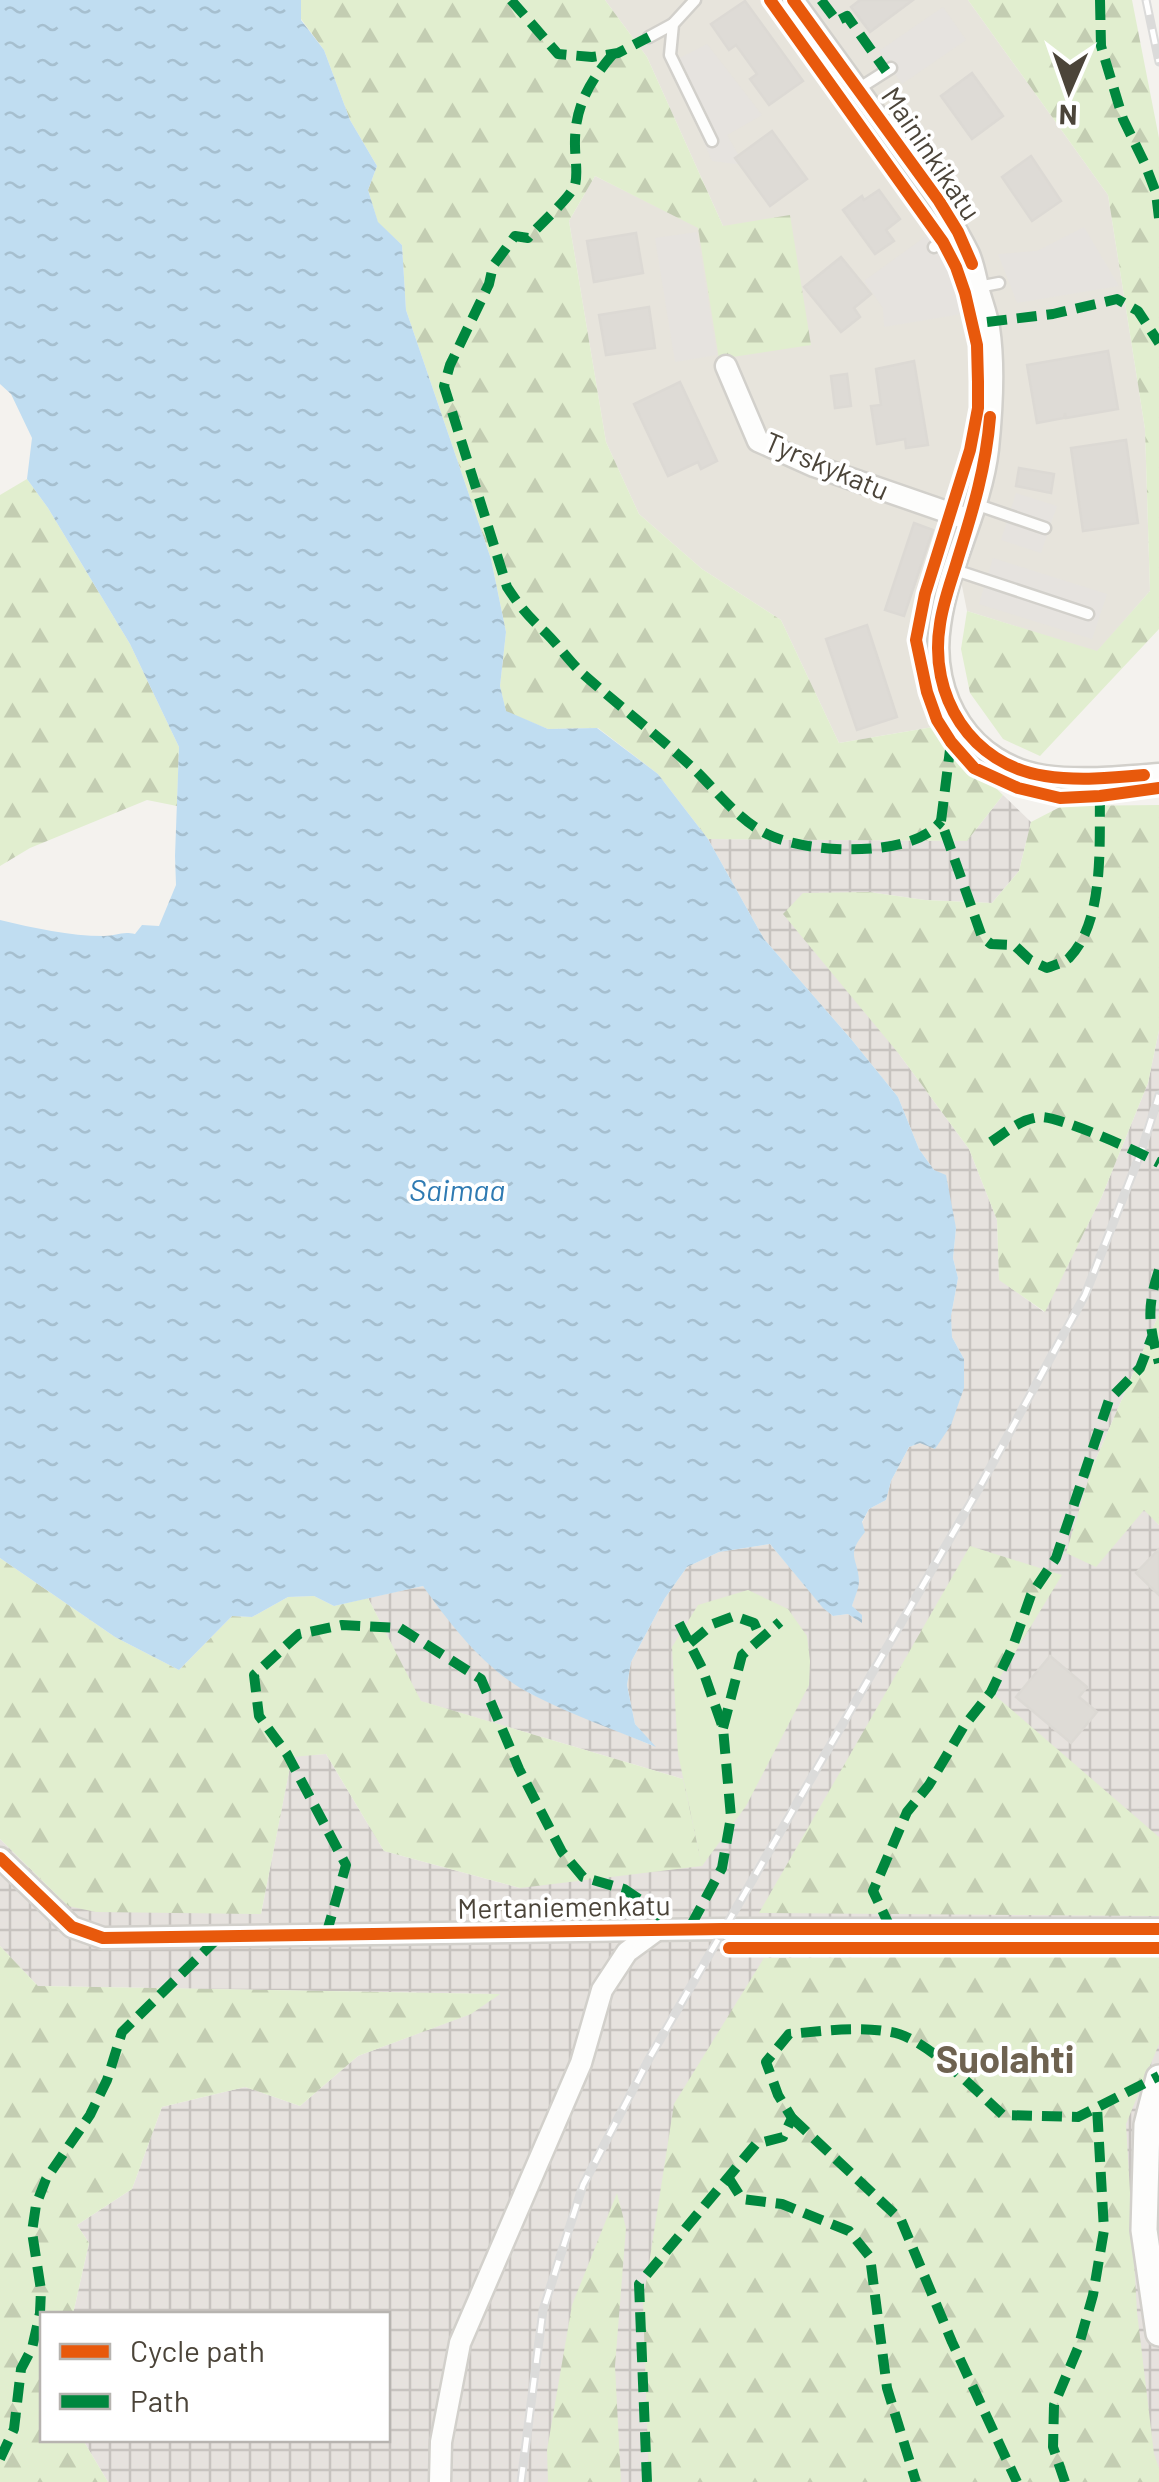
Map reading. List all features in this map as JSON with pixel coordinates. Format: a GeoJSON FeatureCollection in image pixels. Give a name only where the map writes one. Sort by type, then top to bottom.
{"type":"FeatureCollection","features":[{"type":"Feature","properties":{"kind":"street","name":"Maininkikatu"},"geometry":{"type":"LineString","coordinates":[[793,0],[939,201],[988,285],[992,389],[988,454],[940,623],[937,653],[951,711],[982,747],[1021,770],[1065,778],[1159,774]]}},
{"type":"Feature","properties":{"kind":"street","name":"Tyrskykatu"},"geometry":{"type":"LineString","coordinates":[[723,357],[758,441],[814,466],[972,512]]}},
{"type":"Feature","properties":{"kind":"street","name":"Mertaniemenkatu"},"geometry":{"type":"LineString","coordinates":[[0,1858],[72,1927],[104,1938],[657,1930],[1159,1929]]}},
{"type":"Feature","properties":{"kind":"street"},"geometry":{"type":"LineString","coordinates":[[440,2482],[441,2442],[460,2343],[581,2063],[602,1990],[627,1952],[657,1930]]}},
{"type":"Feature","properties":{"kind":"street"},"geometry":{"type":"LineString","coordinates":[[1158,2081],[1147,2125],[1144,2230],[1159,2333]]}},
{"type":"Feature","properties":{"kind":"lane"},"geometry":{"type":"LineString","coordinates":[[649,37],[673,24],[695,0]]}},
{"type":"Feature","properties":{"kind":"lane"},"geometry":{"type":"LineString","coordinates":[[673,24],[670,55],[712,141]]}},
{"type":"Feature","properties":{"kind":"lane"},"geometry":{"type":"LineString","coordinates":[[858,89],[891,68]]}},
{"type":"Feature","properties":{"kind":"lane"},"geometry":{"type":"LineString","coordinates":[[934,247],[958,232]]}},
{"type":"Feature","properties":{"kind":"lane"},"geometry":{"type":"LineString","coordinates":[[972,512],[1045,528]]}},
{"type":"Feature","properties":{"kind":"lane"},"geometry":{"type":"LineString","coordinates":[[954,570],[1088,614]]}},
{"type":"Feature","properties":{"kind":"shaded area"},"geometry":{"type":"Polygon","coordinates":[[[605,0],[968,0],[1108,195],[1145,429],[1150,591],[1097,652],[967,611],[952,536],[939,530],[911,628],[933,727],[839,743],[781,620],[702,569],[639,514],[606,442],[569,221],[595,176],[698,227],[723,226],[647,57],[605,0]]]}},
{"type":"Feature","properties":{"kind":"shaded area"},"geometry":{"type":"Polygon","coordinates":[[[943,7],[966,40],[902,84],[879,51],[943,7]]]}},
{"type":"Feature","properties":{"kind":"shaded area"},"geometry":{"type":"Polygon","coordinates":[[[707,44],[762,115],[727,135],[744,165],[712,161],[670,63],[707,44]]]}},
{"type":"Feature","properties":{"kind":"shaded area"},"geometry":{"type":"Polygon","coordinates":[[[1084,227],[1119,286],[1017,303],[998,254],[1037,251],[1084,227]]]}},
{"type":"Feature","properties":{"kind":"shaded area"},"geometry":{"type":"Polygon","coordinates":[[[697,232],[717,355],[675,362],[655,238],[697,232]]]}},
{"type":"Feature","properties":{"kind":"shaded area"},"geometry":{"type":"Polygon","coordinates":[[[929,234],[949,271],[962,314],[884,327],[883,308],[864,281],[929,234]]]}},
{"type":"Feature","properties":{"kind":"shaded area"},"geometry":{"type":"Polygon","coordinates":[[[1016,493],[1057,506],[1041,553],[1001,540],[1016,493]]]}},
{"type":"Feature","properties":{"kind":"shaded area"},"geometry":{"type":"Polygon","coordinates":[[[993,558],[1107,594],[1092,639],[979,604],[993,558]]]}},
{"type":"Feature","properties":{"kind":"shaded area"},"geometry":{"type":"Polygon","coordinates":[[[1003,795],[1031,822],[1019,871],[992,903],[869,892],[899,1054],[969,1149],[997,1220],[999,1279],[1044,1312],[1102,1196],[1148,1083],[1159,1030],[1159,1314],[1092,1468],[1145,1509],[1159,1525],[1159,2482],[108,2482],[84,2442],[390,2442],[390,2312],[73,2312],[89,2243],[77,2225],[132,2189],[162,2107],[245,2087],[300,2106],[358,2056],[470,2014],[498,1994],[38,1986],[0,1946],[0,1839],[68,1906],[261,1914],[292,1756],[326,1754],[384,1851],[520,1888],[683,1779],[420,1701],[368,1598],[423,1586],[500,1673],[531,1694],[653,1746],[635,1724],[627,1685],[631,1662],[665,1598],[687,1567],[719,1552],[770,1544],[833,1616],[848,1614],[862,1622],[852,1606],[859,1582],[852,1558],[862,1523],[869,1509],[886,1500],[909,1447],[920,1443],[964,1359],[952,1337],[951,1316],[958,1278],[953,1258],[956,1228],[934,1170],[919,1149],[898,1097],[764,939],[708,839],[967,841],[1003,795]]]}},
{"type":"Feature","properties":{"kind":"green space"},"geometry":{"type":"Polygon","coordinates":[[[301,0],[605,0],[647,57],[723,226],[790,215],[811,345],[719,359],[698,228],[595,176],[569,221],[606,442],[639,514],[702,569],[781,620],[839,743],[933,727],[1003,795],[967,841],[708,839],[658,774],[598,728],[548,729],[506,712],[500,686],[506,632],[491,559],[406,310],[402,245],[378,223],[368,190],[377,166],[350,120],[324,50],[301,19],[301,0]]]}},
{"type":"Feature","properties":{"kind":"green space"},"geometry":{"type":"Polygon","coordinates":[[[968,0],[1132,0],[1159,138],[1159,629],[1040,756],[1003,739],[970,693],[961,649],[967,611],[1097,651],[1150,591],[1145,429],[1108,195],[968,0]]]}},
{"type":"Feature","properties":{"kind":"green space"},"geometry":{"type":"Polygon","coordinates":[[[27,479],[130,644],[179,747],[177,806],[147,800],[30,848],[0,866],[0,495],[27,479]]]}},
{"type":"Feature","properties":{"kind":"green space"},"geometry":{"type":"Polygon","coordinates":[[[1159,805],[1159,1030],[1148,1083],[1102,1196],[1045,1312],[999,1280],[997,1220],[969,1149],[899,1054],[783,914],[803,893],[869,892],[992,903],[1019,871],[1031,822],[1062,806],[1159,805]]]}},
{"type":"Feature","properties":{"kind":"green space"},"geometry":{"type":"Polygon","coordinates":[[[1159,1314],[1159,1525],[1144,1510],[1096,1567],[1066,1553],[1092,1468],[1159,1314]]]}},
{"type":"Feature","properties":{"kind":"green space"},"geometry":{"type":"Polygon","coordinates":[[[970,1546],[1062,1575],[991,1692],[1159,1837],[1159,1916],[759,1913],[970,1546]]]}},
{"type":"Feature","properties":{"kind":"green space"},"geometry":{"type":"Polygon","coordinates":[[[0,1558],[115,1637],[179,1670],[232,1616],[252,1617],[288,1597],[314,1596],[334,1606],[368,1598],[421,1701],[683,1779],[702,1866],[520,1888],[384,1851],[326,1754],[292,1757],[261,1914],[96,1912],[68,1906],[0,1839],[0,1558]]]}},
{"type":"Feature","properties":{"kind":"green space"},"geometry":{"type":"Polygon","coordinates":[[[748,1590],[788,1609],[807,1636],[809,1685],[746,1806],[702,1866],[678,1754],[672,1647],[698,1605],[748,1590]]]}},
{"type":"Feature","properties":{"kind":"green space"},"geometry":{"type":"Polygon","coordinates":[[[0,1946],[38,1986],[500,1994],[471,2014],[358,2056],[300,2106],[245,2087],[162,2107],[132,2189],[77,2225],[89,2243],[73,2312],[40,2312],[40,2442],[84,2442],[108,2482],[0,2482],[0,1946]]]}},
{"type":"Feature","properties":{"kind":"green space"},"geometry":{"type":"Polygon","coordinates":[[[1159,1955],[1159,2044],[1126,2124],[1137,2312],[1159,2482],[649,2482],[643,2302],[674,2104],[764,1958],[1159,1955]]]}},
{"type":"Feature","properties":{"kind":"green space"},"geometry":{"type":"Polygon","coordinates":[[[617,2193],[626,2228],[615,2366],[621,2482],[548,2482],[547,2450],[572,2305],[617,2193]]]}},
{"type":"Feature","properties":{"kind":"water","name":"Saimaa"},"geometry":{"type":"Polygon","coordinates":[[[0,0],[301,0],[301,20],[324,50],[350,120],[377,166],[368,190],[378,222],[402,245],[406,310],[491,559],[506,632],[500,686],[506,711],[548,729],[597,728],[658,774],[708,839],[764,939],[898,1097],[919,1149],[934,1170],[946,1175],[956,1228],[953,1258],[958,1278],[951,1316],[952,1337],[964,1359],[964,1388],[951,1425],[935,1449],[920,1443],[909,1447],[886,1500],[869,1509],[862,1522],[865,1532],[854,1552],[859,1581],[852,1606],[862,1615],[862,1623],[848,1614],[833,1616],[823,1608],[770,1544],[719,1552],[687,1567],[665,1598],[631,1662],[627,1685],[635,1724],[656,1747],[533,1695],[500,1674],[472,1647],[423,1586],[334,1606],[314,1596],[288,1597],[252,1617],[232,1616],[179,1670],[115,1637],[0,1558],[0,920],[91,936],[135,934],[142,925],[159,926],[176,885],[179,747],[130,644],[27,479],[32,438],[11,394],[0,384],[0,0]]]}},
{"type":"Feature","properties":{"kind":"building"},"geometry":{"type":"Polygon","coordinates":[[[860,0],[913,0],[870,32],[851,7],[860,0]]]}},
{"type":"Feature","properties":{"kind":"building"},"geometry":{"type":"Polygon","coordinates":[[[745,1],[803,81],[769,105],[750,79],[757,74],[736,45],[729,50],[711,24],[745,1]]]}},
{"type":"Feature","properties":{"kind":"building"},"geometry":{"type":"Polygon","coordinates":[[[972,73],[1003,116],[972,139],[941,96],[972,73]]]}},
{"type":"Feature","properties":{"kind":"building"},"geometry":{"type":"Polygon","coordinates":[[[772,131],[807,179],[770,206],[735,158],[772,131]]]}},
{"type":"Feature","properties":{"kind":"building"},"geometry":{"type":"Polygon","coordinates":[[[1031,156],[1061,201],[1032,221],[1002,177],[1031,156]]]}},
{"type":"Feature","properties":{"kind":"building"},"geometry":{"type":"Polygon","coordinates":[[[879,190],[900,219],[886,230],[894,241],[875,254],[843,210],[862,196],[864,200],[879,190]]]}},
{"type":"Feature","properties":{"kind":"building"},"geometry":{"type":"Polygon","coordinates":[[[636,233],[643,273],[594,282],[587,241],[636,233]]]}},
{"type":"Feature","properties":{"kind":"building"},"geometry":{"type":"Polygon","coordinates":[[[841,257],[871,294],[854,308],[860,317],[841,332],[804,287],[841,257]]]}},
{"type":"Feature","properties":{"kind":"building"},"geometry":{"type":"Polygon","coordinates":[[[649,307],[655,348],[606,355],[599,315],[649,307]]]}},
{"type":"Feature","properties":{"kind":"building"},"geometry":{"type":"Polygon","coordinates":[[[1108,351],[1118,409],[1066,418],[1065,413],[1064,418],[1037,423],[1027,365],[1108,351]]]}},
{"type":"Feature","properties":{"kind":"building"},"geometry":{"type":"Polygon","coordinates":[[[914,361],[928,445],[906,448],[905,439],[877,444],[871,406],[881,405],[876,369],[914,361]]]}},
{"type":"Feature","properties":{"kind":"building"},"geometry":{"type":"Polygon","coordinates":[[[847,374],[851,406],[835,408],[831,376],[847,374]]]}},
{"type":"Feature","properties":{"kind":"building"},"geometry":{"type":"Polygon","coordinates":[[[680,382],[717,461],[701,469],[698,462],[668,476],[634,404],[680,382]]]}},
{"type":"Feature","properties":{"kind":"building"},"geometry":{"type":"Polygon","coordinates":[[[1126,440],[1138,523],[1083,531],[1071,448],[1126,440]]]}},
{"type":"Feature","properties":{"kind":"building"},"geometry":{"type":"Polygon","coordinates":[[[1019,468],[1054,474],[1051,493],[1016,486],[1019,468]]]}},
{"type":"Feature","properties":{"kind":"building"},"geometry":{"type":"Polygon","coordinates":[[[914,523],[933,530],[904,616],[885,610],[914,523]]]}},
{"type":"Feature","properties":{"kind":"building"},"geometry":{"type":"Polygon","coordinates":[[[867,625],[897,717],[857,730],[826,639],[867,625]]]}},
{"type":"Feature","properties":{"kind":"building"},"geometry":{"type":"Polygon","coordinates":[[[1159,1549],[1159,1595],[1136,1573],[1159,1549]]]}},
{"type":"Feature","properties":{"kind":"building"},"geometry":{"type":"Polygon","coordinates":[[[1050,1656],[1087,1687],[1079,1697],[1097,1712],[1071,1743],[1016,1697],[1050,1656]]]}},
{"type":"Feature","properties":{"kind":"railway"},"geometry":{"type":"LineString","coordinates":[[1146,0],[1159,62]]}},
{"type":"Feature","properties":{"kind":"railway"},"geometry":{"type":"LineString","coordinates":[[521,2482],[543,2310],[583,2185],[650,2057],[978,1490],[1085,1295],[1159,1095]]}},
{"type":"Feature","properties":{"kind":"marked path"},"geometry":{"type":"LineString","coordinates":[[511,0],[558,54],[592,57],[618,53],[649,37]]}},
{"type":"Feature","properties":{"kind":"marked path"},"geometry":{"type":"LineString","coordinates":[[821,0],[837,21],[847,16],[886,71]]}},
{"type":"Feature","properties":{"kind":"marked path"},"geometry":{"type":"LineString","coordinates":[[1100,0],[1101,46],[1123,119],[1156,193],[1159,218]]}},
{"type":"Feature","properties":{"kind":"marked path"},"geometry":{"type":"LineString","coordinates":[[613,54],[590,85],[580,108],[575,132],[575,185],[528,238],[515,236],[493,266],[489,284],[444,386],[507,587],[582,673],[693,768],[737,813],[767,834],[807,846],[859,849],[908,842],[941,821]]}},
{"type":"Feature","properties":{"kind":"marked path"},"geometry":{"type":"LineString","coordinates":[[987,322],[1053,314],[1117,299],[1138,311],[1159,343]]}},
{"type":"Feature","properties":{"kind":"marked path"},"geometry":{"type":"LineString","coordinates":[[951,742],[941,821],[982,937],[991,944],[1014,945],[1030,960],[1047,968],[1069,958],[1089,924],[1098,881],[1100,796]]}},
{"type":"Feature","properties":{"kind":"marked path"},"geometry":{"type":"LineString","coordinates":[[991,1142],[1021,1123],[1041,1117],[1082,1129],[1159,1163]]}},
{"type":"Feature","properties":{"kind":"marked path"},"geometry":{"type":"LineString","coordinates":[[1159,1270],[1150,1316],[1159,1363]]}},
{"type":"Feature","properties":{"kind":"marked path"},"geometry":{"type":"LineString","coordinates":[[891,1929],[873,1891],[907,1812],[991,1692],[1031,1595],[1056,1558],[1109,1400],[1140,1368],[1152,1337]]}},
{"type":"Feature","properties":{"kind":"marked path"},"geometry":{"type":"LineString","coordinates":[[690,1643],[713,1624],[734,1616],[754,1623],[761,1639]]}},
{"type":"Feature","properties":{"kind":"marked path"},"geometry":{"type":"LineString","coordinates":[[723,1728],[742,1655],[780,1622]]}},
{"type":"Feature","properties":{"kind":"marked path"},"geometry":{"type":"LineString","coordinates":[[679,1623],[702,1668],[723,1728],[731,1817],[722,1868],[689,1929]]}},
{"type":"Feature","properties":{"kind":"marked path"},"geometry":{"type":"LineString","coordinates":[[326,1935],[346,1865],[287,1754],[259,1716],[254,1675],[299,1634],[342,1625],[400,1628],[481,1679],[519,1769],[562,1852],[583,1877],[624,1889],[654,1909],[670,1930]]}},
{"type":"Feature","properties":{"kind":"marked path"},"geometry":{"type":"LineString","coordinates":[[40,2312],[41,2290],[32,2232],[36,2205],[46,2179],[90,2115],[107,2080],[122,2032],[220,1936]]}},
{"type":"Feature","properties":{"kind":"marked path"},"geometry":{"type":"LineString","coordinates":[[647,2482],[639,2284],[756,2144],[783,2137],[792,2118],[778,2095],[766,2062],[789,2034],[866,2029],[904,2036],[950,2066],[1003,2115],[1078,2117],[1159,2076]]}},
{"type":"Feature","properties":{"kind":"marked path"},"geometry":{"type":"LineString","coordinates":[[1065,2482],[1053,2447],[1054,2405],[1078,2348],[1093,2295],[1104,2230],[1097,2107]]}},
{"type":"Feature","properties":{"kind":"marked path"},"geometry":{"type":"LineString","coordinates":[[792,2118],[901,2220],[1017,2482]]}},
{"type":"Feature","properties":{"kind":"marked path"},"geometry":{"type":"LineString","coordinates":[[728,2177],[742,2199],[782,2204],[849,2231],[870,2257],[887,2388],[916,2482]]}},
{"type":"Feature","properties":{"kind":"marked path"},"geometry":{"type":"LineString","coordinates":[[0,2459],[14,2429],[21,2369],[32,2348],[40,2313]]}},
{"type":"Feature","properties":{"kind":"cycle path"},"geometry":{"type":"LineString","coordinates":[[770,0],[943,242],[965,293],[977,345],[978,408],[970,450],[925,594],[916,640],[937,720],[974,768],[1018,788],[1060,798],[1159,788]]}},
{"type":"Feature","properties":{"kind":"cycle path"},"geometry":{"type":"LineString","coordinates":[[793,0],[939,201],[972,264]]}},
{"type":"Feature","properties":{"kind":"cycle path"},"geometry":{"type":"LineString","coordinates":[[990,417],[978,488],[940,624],[938,651],[948,701],[976,742],[1019,769],[1069,778],[1144,775]]}},
{"type":"Feature","properties":{"kind":"cycle path"},"geometry":{"type":"LineString","coordinates":[[0,1858],[72,1927],[103,1938],[723,1929],[1159,1929]]}},
{"type":"Feature","properties":{"kind":"cycle path"},"geometry":{"type":"LineString","coordinates":[[729,1948],[1159,1948]]}},
{"type":"Feature","properties":{"kind":"district","name":"Suolahti"},"geometry":{"type":"Point","coordinates":[1005,2058]}}]}
